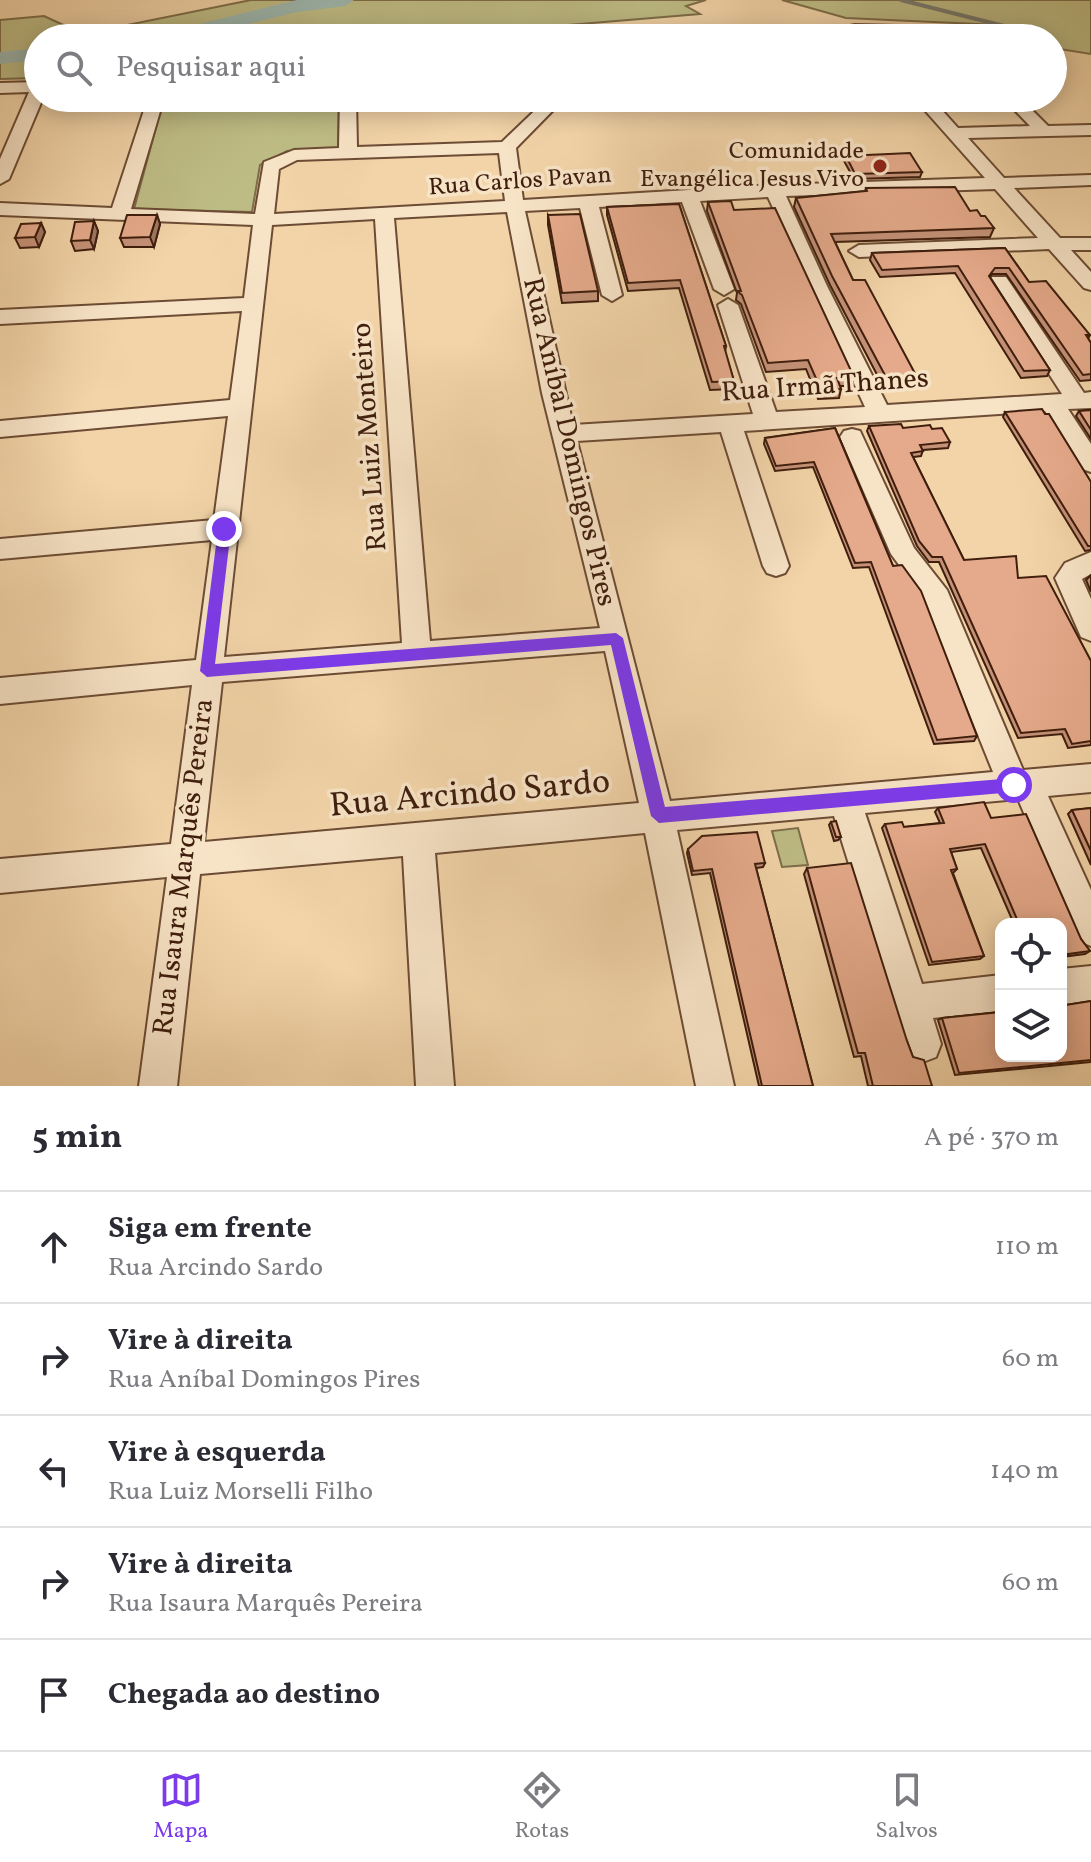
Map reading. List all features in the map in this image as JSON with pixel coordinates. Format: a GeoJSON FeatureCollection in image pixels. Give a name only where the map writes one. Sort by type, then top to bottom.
{"type":"FeatureCollection","features":[{"type":"Feature","properties":{"kind":"street"},"geometry":{"type":"LineString","coordinates":[[0,88],[24,89]]}},
{"type":"Feature","properties":{"kind":"street"},"geometry":{"type":"LineString","coordinates":[[2,171],[28,112]]}},
{"type":"Feature","properties":{"kind":"street"},"geometry":{"type":"LineString","coordinates":[[120,214],[152,112]]}},
{"type":"Feature","properties":{"kind":"street"},"geometry":{"type":"LineString","coordinates":[[348,112],[348,153],[507,147],[543,112]]}},
{"type":"Feature","properties":{"kind":"street"},"geometry":{"type":"LineString","coordinates":[[935,112],[1091,284]]}},
{"type":"Feature","properties":{"kind":"street"},"geometry":{"type":"LineString","coordinates":[[1025,112],[1043,130]]}},
{"type":"Feature","properties":{"kind":"street"},"geometry":{"type":"LineString","coordinates":[[954,133],[1091,130]]}},
{"type":"Feature","properties":{"kind":"street","name":"Rua Aníbal Domingos Pires"},"geometry":{"type":"LineString","coordinates":[[507,147],[514,205],[564,434],[659,816],[715,1086]]}},
{"type":"Feature","properties":{"kind":"street","name":"Rua Isaura Marquês Pereira"},"geometry":{"type":"LineString","coordinates":[[158,1086],[270,166],[294,155],[348,153]]}},
{"type":"Feature","properties":{"kind":"street","name":"Rua Carlos Pavan"},"geometry":{"type":"LineString","coordinates":[[0,209],[263,220],[689,195],[1091,180]]}},
{"type":"Feature","properties":{"kind":"street"},"geometry":{"type":"LineString","coordinates":[[774,191],[879,412]]}},
{"type":"Feature","properties":{"kind":"street"},"geometry":{"type":"LineString","coordinates":[[689,195],[767,420]]}},
{"type":"Feature","properties":{"kind":"street"},"geometry":{"type":"LineString","coordinates":[[588,202],[612,295]]}},
{"type":"Feature","properties":{"kind":"street","name":"Rua Luiz Monteiro"},"geometry":{"type":"LineString","coordinates":[[384,215],[417,655]]}},
{"type":"Feature","properties":{"kind":"street"},"geometry":{"type":"LineString","coordinates":[[859,251],[1003,243],[1091,244]]}},
{"type":"Feature","properties":{"kind":"street"},"geometry":{"type":"LineString","coordinates":[[999,281],[1084,400]]}},
{"type":"Feature","properties":{"kind":"street"},"geometry":{"type":"LineString","coordinates":[[0,317],[253,304]]}},
{"type":"Feature","properties":{"kind":"street","name":"Rua Irmã Thanes"},"geometry":{"type":"LineString","coordinates":[[564,434],[1084,400]]}},
{"type":"Feature","properties":{"kind":"street"},"geometry":{"type":"LineString","coordinates":[[1051,402],[1091,463]]}},
{"type":"Feature","properties":{"kind":"street"},"geometry":{"type":"LineString","coordinates":[[0,429],[240,407]]}},
{"type":"Feature","properties":{"kind":"street"},"geometry":{"type":"LineString","coordinates":[[730,423],[776,566]]}},
{"type":"Feature","properties":{"kind":"street"},"geometry":{"type":"LineString","coordinates":[[852,437],[904,554],[933,590],[1091,929]]}},
{"type":"Feature","properties":{"kind":"street"},"geometry":{"type":"LineString","coordinates":[[0,549],[224,529]]}},
{"type":"Feature","properties":{"kind":"street"},"geometry":{"type":"LineString","coordinates":[[1091,562],[1074,570],[1068,578],[1091,629]]}},
{"type":"Feature","properties":{"kind":"street"},"geometry":{"type":"LineString","coordinates":[[0,691],[616,638]]}},
{"type":"Feature","properties":{"kind":"street","name":"Rua Arcindo Sardo"},"geometry":{"type":"LineString","coordinates":[[0,876],[1091,778]]}},
{"type":"Feature","properties":{"kind":"street"},"geometry":{"type":"LineString","coordinates":[[845,799],[923,1044]]}},
{"type":"Feature","properties":{"kind":"street"},"geometry":{"type":"LineString","coordinates":[[418,837],[435,1086]]}},
{"type":"Feature","properties":{"kind":"street"},"geometry":{"type":"LineString","coordinates":[[1067,986],[1091,984]]}},
{"type":"Feature","properties":{"kind":"street"},"geometry":{"type":"LineString","coordinates":[[909,1003],[995,994]]}},
{"type":"Feature","properties":{"kind":"shaded area"},"geometry":{"type":"Polygon","coordinates":[[[251,0],[706,0],[686,6],[700,14],[580,24],[132,24],[251,0]]]}},
{"type":"Feature","properties":{"kind":"shaded area"},"geometry":{"type":"Polygon","coordinates":[[[782,0],[1091,0],[1091,54],[1067,50],[1067,24],[977,24],[846,18],[782,0]]]}},
{"type":"Feature","properties":{"kind":"shaded area"},"geometry":{"type":"Polygon","coordinates":[[[44,16],[61,24],[24,24],[24,78],[0,79],[0,20],[44,16]]]}},
{"type":"Feature","properties":{"kind":"shaded area"},"geometry":{"type":"Polygon","coordinates":[[[160,112],[339,112],[338,148],[287,151],[260,165],[252,212],[134,209],[160,112]]]}},
{"type":"Feature","properties":{"kind":"shaded area"},"geometry":{"type":"Polygon","coordinates":[[[798,828],[808,865],[782,867],[772,831],[798,828]]]}},
{"type":"Feature","properties":{"kind":"building","name":"Comunidade Evangélica Jesus Vivo"},"geometry":{"type":"Polygon","coordinates":[[[910,153],[922,172],[855,174],[846,156],[910,153]]]}},
{"type":"Feature","properties":{"kind":"building"},"geometry":{"type":"Polygon","coordinates":[[[955,187],[970,211],[977,210],[994,228],[831,234],[853,280],[865,280],[918,379],[887,379],[832,276],[796,198],[867,191],[866,188],[955,187]]]}},
{"type":"Feature","properties":{"kind":"building"},"geometry":{"type":"Polygon","coordinates":[[[731,201],[734,210],[775,208],[854,377],[837,378],[841,389],[821,390],[808,360],[768,363],[742,295],[737,291],[741,291],[708,202],[731,201]]]}},
{"type":"Feature","properties":{"kind":"building"},"geometry":{"type":"Polygon","coordinates":[[[679,204],[726,346],[734,381],[712,382],[680,280],[628,283],[607,207],[679,204]]]}},
{"type":"Feature","properties":{"kind":"building"},"geometry":{"type":"Polygon","coordinates":[[[580,214],[598,291],[562,293],[548,215],[580,214]]]}},
{"type":"Feature","properties":{"kind":"building"},"geometry":{"type":"Polygon","coordinates":[[[127,215],[157,215],[150,237],[120,238],[127,215]]]}},
{"type":"Feature","properties":{"kind":"building"},"geometry":{"type":"Polygon","coordinates":[[[94,221],[90,240],[71,241],[75,222],[94,221]]]}},
{"type":"Feature","properties":{"kind":"building"},"geometry":{"type":"Polygon","coordinates":[[[41,223],[35,237],[15,238],[21,224],[41,223]]]}},
{"type":"Feature","properties":{"kind":"building"},"geometry":{"type":"Polygon","coordinates":[[[1005,248],[1029,282],[1046,281],[1090,335],[1086,335],[1091,343],[1091,374],[1083,375],[1009,268],[995,268],[989,276],[1050,370],[1024,371],[958,266],[882,270],[872,253],[1005,248]]]}},
{"type":"Feature","properties":{"kind":"building"},"geometry":{"type":"Polygon","coordinates":[[[1042,409],[1049,414],[1091,482],[1091,546],[1088,546],[1005,412],[1042,409]]]}},
{"type":"Feature","properties":{"kind":"building"},"geometry":{"type":"Polygon","coordinates":[[[1091,410],[1091,430],[1079,411],[1091,410]]]}},
{"type":"Feature","properties":{"kind":"building"},"geometry":{"type":"Polygon","coordinates":[[[901,424],[903,428],[930,425],[932,429],[942,428],[950,442],[920,445],[923,451],[911,453],[964,560],[1016,556],[1018,578],[1046,576],[1091,661],[1091,741],[1072,744],[1065,729],[1021,733],[942,557],[932,557],[919,541],[869,426],[901,424]]]}},
{"type":"Feature","properties":{"kind":"building"},"geometry":{"type":"Polygon","coordinates":[[[835,428],[893,566],[902,565],[921,591],[977,736],[937,740],[871,562],[855,563],[814,462],[776,466],[765,438],[835,428]]]}},
{"type":"Feature","properties":{"kind":"building"},"geometry":{"type":"Polygon","coordinates":[[[984,802],[991,818],[1026,814],[1081,939],[1090,951],[1067,954],[1067,918],[1016,918],[985,844],[950,849],[957,869],[951,870],[984,956],[932,962],[885,824],[902,822],[904,827],[944,823],[938,808],[984,802]]]}},
{"type":"Feature","properties":{"kind":"building"},"geometry":{"type":"Polygon","coordinates":[[[1091,808],[1091,851],[1072,810],[1091,808]]]}},
{"type":"Feature","properties":{"kind":"building"},"geometry":{"type":"Polygon","coordinates":[[[836,821],[841,837],[836,837],[831,822],[836,821]]]}},
{"type":"Feature","properties":{"kind":"building"},"geometry":{"type":"Polygon","coordinates":[[[757,832],[765,863],[755,864],[813,1086],[762,1086],[712,869],[693,871],[688,849],[702,836],[757,832]]]}},
{"type":"Feature","properties":{"kind":"building"},"geometry":{"type":"Polygon","coordinates":[[[851,863],[907,1041],[913,1057],[924,1060],[932,1086],[873,1086],[865,1053],[858,1053],[807,868],[851,863]]]}},
{"type":"Feature","properties":{"kind":"building"},"geometry":{"type":"Polygon","coordinates":[[[1091,1001],[1091,1060],[959,1073],[942,1018],[995,1013],[995,1062],[1067,1062],[1067,1005],[1091,1001]]]}},
{"type":"Feature","properties":{"kind":"waterway"},"geometry":{"type":"LineString","coordinates":[[223,24],[297,6],[345,0]]}},
{"type":"Feature","properties":{"kind":"waterway"},"geometry":{"type":"LineString","coordinates":[[901,0],[996,24]]}},
{"type":"Feature","properties":{"kind":"waterway"},"geometry":{"type":"LineString","coordinates":[[0,58],[24,55]]}},
{"type":"Feature","properties":{"kind":"place","name":"Comunidade Evangélica Jesus Vivo"},"geometry":{"type":"Point","coordinates":[880,166]}},
{"type":"Feature","properties":{"kind":"route"},"geometry":{"type":"LineString","coordinates":[[224,529],[207,671],[616,638],[659,816],[1014,785]]}}]}
